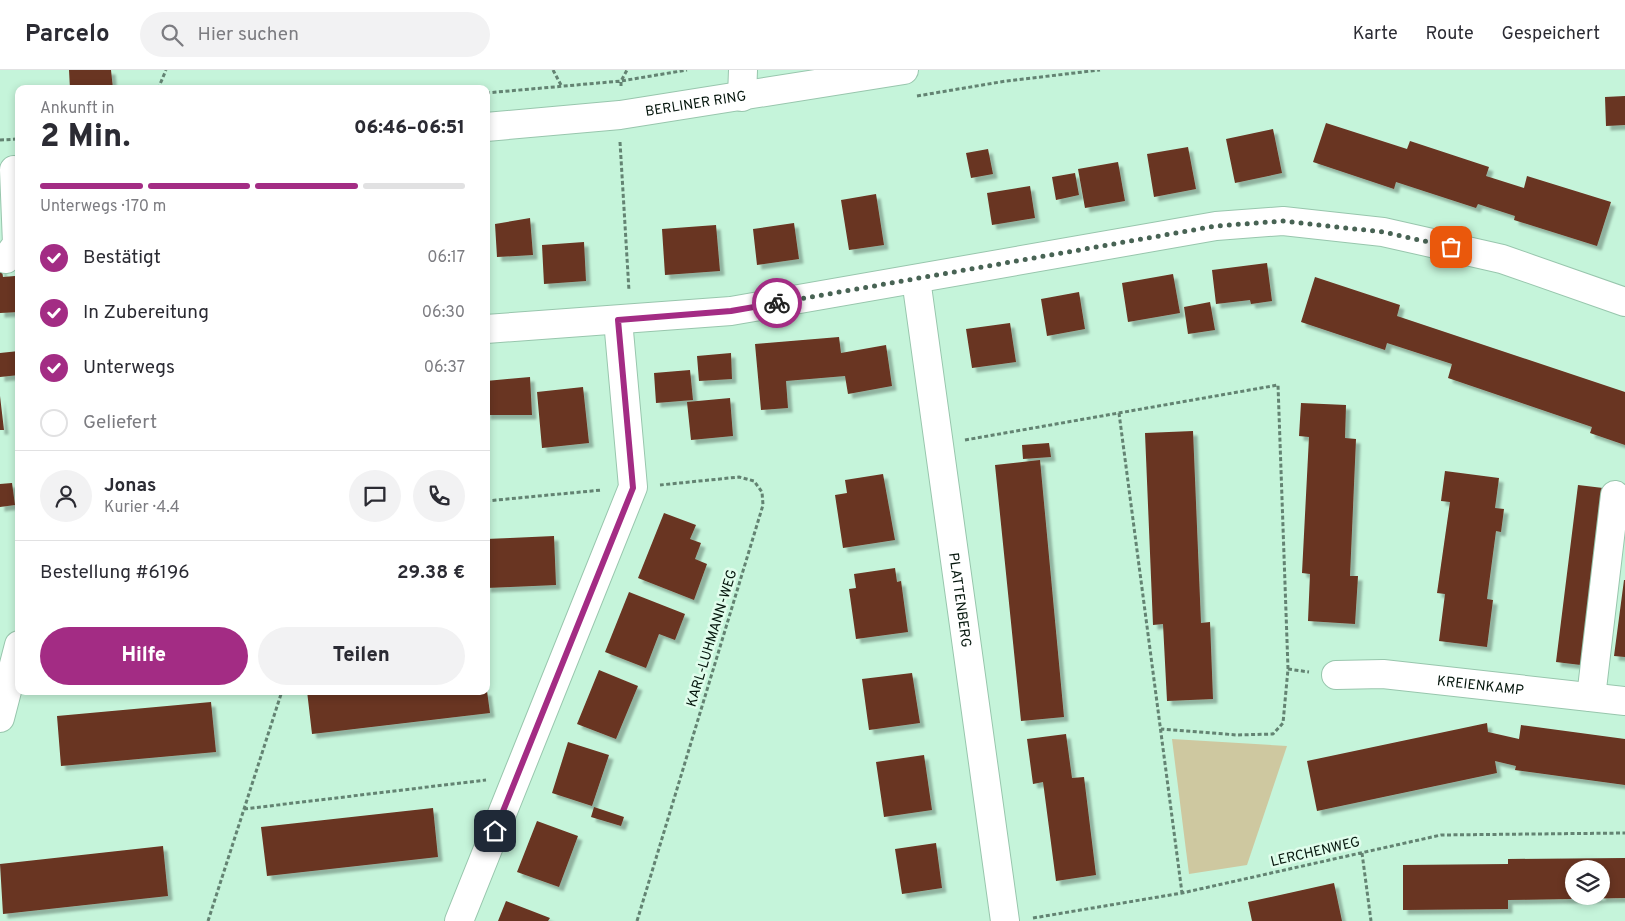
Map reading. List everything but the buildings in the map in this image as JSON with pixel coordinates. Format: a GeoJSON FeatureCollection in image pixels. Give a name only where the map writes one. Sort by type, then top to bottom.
{"type":"FeatureCollection","features":[{"type":"Feature","properties":{"kind":"street"},"geometry":{"type":"LineString","coordinates":[[742,97],[743,70]]}},
{"type":"Feature","properties":{"kind":"street","name":"BERLINER RING"},"geometry":{"type":"LineString","coordinates":[[490,127],[620,114],[742,97],[904,70]]}},
{"type":"Feature","properties":{"kind":"street"},"geometry":{"type":"LineString","coordinates":[[11,170],[12,245]]}},
{"type":"Feature","properties":{"kind":"street"},"geometry":{"type":"LineString","coordinates":[[490,329],[731,311],[1216,226],[1283,221],[1383,232],[1502,258],[1625,302]]}},
{"type":"Feature","properties":{"kind":"street","name":"PLATTENBERG"},"geometry":{"type":"LineString","coordinates":[[916,279],[940,445],[1018,919]]}},
{"type":"Feature","properties":{"kind":"street"},"geometry":{"type":"LineString","coordinates":[[459,921],[633,488],[618,320]]}},
{"type":"Feature","properties":{"kind":"street"},"geometry":{"type":"LineString","coordinates":[[1591,697],[1615,495]]}},
{"type":"Feature","properties":{"kind":"street"},"geometry":{"type":"LineString","coordinates":[[0,718],[15,660]]}},
{"type":"Feature","properties":{"kind":"street","name":"KREIENKAMP"},"geometry":{"type":"LineString","coordinates":[[1336,675],[1383,674],[1625,701]]}},
{"type":"Feature","properties":{"kind":"path"},"geometry":{"type":"LineString","coordinates":[[160,85],[166,70]]}},
{"type":"Feature","properties":{"kind":"path"},"geometry":{"type":"LineString","coordinates":[[553,70],[561,85]]}},
{"type":"Feature","properties":{"kind":"path"},"geometry":{"type":"LineString","coordinates":[[490,93],[620,81],[687,70]]}},
{"type":"Feature","properties":{"kind":"path"},"geometry":{"type":"LineString","coordinates":[[618,320],[630,302],[619,145],[620,114]]}},
{"type":"Feature","properties":{"kind":"path"},"geometry":{"type":"LineString","coordinates":[[0,140],[15,139]]}},
{"type":"Feature","properties":{"kind":"path"},"geometry":{"type":"LineString","coordinates":[[940,445],[1278,385],[1288,670],[1283,723],[1273,734],[1237,735],[1162,729]]}},
{"type":"Feature","properties":{"kind":"path"},"geometry":{"type":"LineString","coordinates":[[1119,413],[1162,729],[1182,893]]}},
{"type":"Feature","properties":{"kind":"path","name":"KARL-LUHMANN-WEG"},"geometry":{"type":"LineString","coordinates":[[633,488],[739,477],[754,481],[762,492],[763,505],[637,921]]}},
{"type":"Feature","properties":{"kind":"path"},"geometry":{"type":"LineString","coordinates":[[490,501],[633,488]]}},
{"type":"Feature","properties":{"kind":"path"},"geometry":{"type":"LineString","coordinates":[[208,921],[281,695]]}},
{"type":"Feature","properties":{"kind":"path"},"geometry":{"type":"LineString","coordinates":[[244,809],[516,776]]}},
{"type":"Feature","properties":{"kind":"path","name":"LERCHENWEG"},"geometry":{"type":"LineString","coordinates":[[1018,919],[1182,893],[1441,835],[1625,833]]}},
{"type":"Feature","properties":{"kind":"path"},"geometry":{"type":"LineString","coordinates":[[1362,853],[1371,921]]}},
{"type":"Feature","properties":{"kind":"shaded area"},"geometry":{"type":"Polygon","coordinates":[[[1172,739],[1287,746],[1247,865],[1189,874],[1172,739]]]}},
{"type":"Feature","properties":{"kind":"way so far"},"geometry":{"type":"LineString","coordinates":[[777,303],[1216,226],[1283,221],[1383,232],[1451,247]]}},
{"type":"Feature","properties":{"kind":"route"},"geometry":{"type":"LineString","coordinates":[[495,831],[633,488],[618,320],[731,311],[777,303]]}}]}
